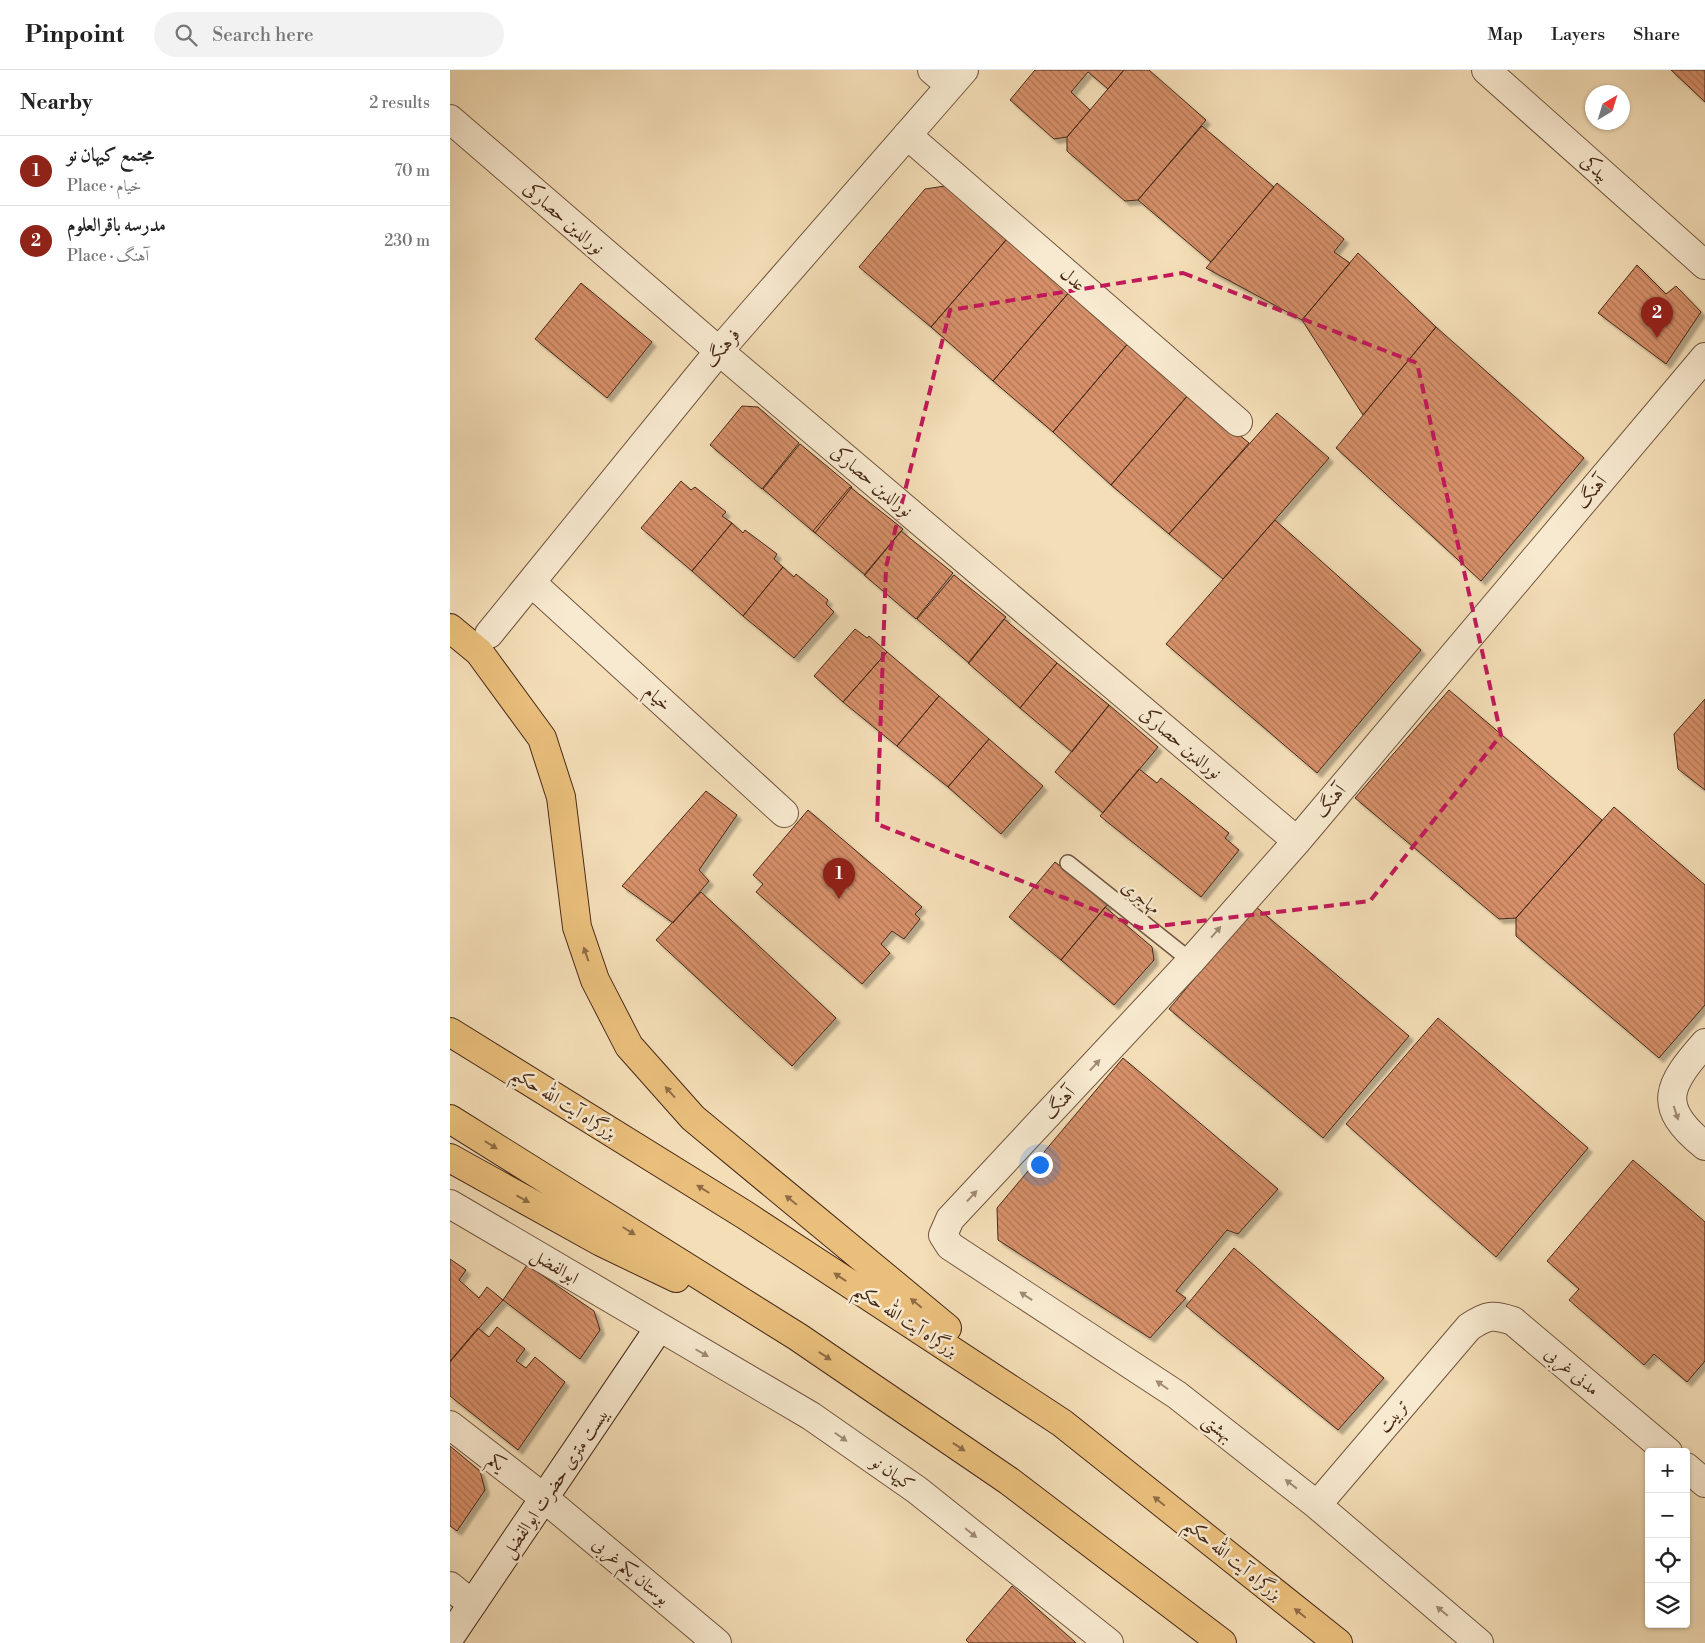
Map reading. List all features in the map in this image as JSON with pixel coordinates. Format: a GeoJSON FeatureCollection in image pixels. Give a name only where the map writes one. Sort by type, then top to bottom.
{"type":"FeatureCollection","features":[{"type":"Feature","properties":{"kind":"highway"},"geometry":{"type":"LineString","coordinates":[[450,628],[479,652],[542,738],[561,797],[577,927],[595,980],[629,1046],[693,1118],[1062,1423]]}},
{"type":"Feature","properties":{"kind":"highway","name":"بزرگراه آیت الله حکیم"},"geometry":{"type":"LineString","coordinates":[[450,1032],[745,1215],[1062,1423],[1338,1643]]}},
{"type":"Feature","properties":{"kind":"highway"},"geometry":{"type":"LineString","coordinates":[[450,1119],[798,1337],[1009,1481],[1222,1643]]}},
{"type":"Feature","properties":{"kind":"highway"},"geometry":{"type":"LineString","coordinates":[[450,1158],[601,1242],[798,1337]]}},
{"type":"Feature","properties":{"kind":"street","name":"بیدکی"},"geometry":{"type":"LineString","coordinates":[[1486,70],[1705,265]]}},
{"type":"Feature","properties":{"kind":"street","name":"فرهنگ"},"geometry":{"type":"LineString","coordinates":[[489,634],[719,351],[907,136],[949,75]]}},
{"type":"Feature","properties":{"kind":"street","name":"نورالدین حصارکی"},"geometry":{"type":"LineString","coordinates":[[450,120],[719,351],[1297,841]]}},
{"type":"Feature","properties":{"kind":"street","name":"عدل"},"geometry":{"type":"LineString","coordinates":[[907,136],[1238,422]]}},
{"type":"Feature","properties":{"kind":"street","name":"آهنگ"},"geometry":{"type":"LineString","coordinates":[[943,1235],[950,1219],[1192,961],[1297,841],[1705,357]]}},
{"type":"Feature","properties":{"kind":"street","name":"خیام"},"geometry":{"type":"LineString","coordinates":[[532,583],[784,812]]}},
{"type":"Feature","properties":{"kind":"street"},"geometry":{"type":"LineString","coordinates":[[1705,1042],[1674,1083],[1672,1098],[1676,1116],[1687,1132],[1705,1146]]}},
{"type":"Feature","properties":{"kind":"street","name":"ابوالفضل"},"geometry":{"type":"LineString","coordinates":[[450,1204],[659,1328]]}},
{"type":"Feature","properties":{"kind":"street","name":"بهشتی"},"geometry":{"type":"LineString","coordinates":[[943,1235],[950,1246],[1176,1395],[1317,1505],[1479,1643]]}},
{"type":"Feature","properties":{"kind":"street","name":"مدنی غربی"},"geometry":{"type":"LineString","coordinates":[[1469,1327],[1482,1319],[1496,1315],[1513,1321],[1663,1448]]}},
{"type":"Feature","properties":{"kind":"street","name":"تربیت"},"geometry":{"type":"LineString","coordinates":[[1317,1505],[1469,1327]]}},
{"type":"Feature","properties":{"kind":"street","name":"بیست متری حضرت ابوالفضل"},"geometry":{"type":"LineString","coordinates":[[450,1637],[659,1328]]}},
{"type":"Feature","properties":{"kind":"street","name":"کیهان نو"},"geometry":{"type":"LineString","coordinates":[[659,1328],[827,1427],[917,1490],[1108,1643]]}},
{"type":"Feature","properties":{"kind":"street","name":"یکم"},"geometry":{"type":"LineString","coordinates":[[450,1425],[544,1498]]}},
{"type":"Feature","properties":{"kind":"street"},"geometry":{"type":"LineString","coordinates":[[1690,1470],[1705,1483]]}},
{"type":"Feature","properties":{"kind":"street","name":"بوستان یکم غربی"},"geometry":{"type":"LineString","coordinates":[[544,1498],[717,1643]]}},
{"type":"Feature","properties":{"kind":"street"},"geometry":{"type":"LineString","coordinates":[[450,1586],[472,1604]]}},
{"type":"Feature","properties":{"kind":"lane","name":"مهاجری"},"geometry":{"type":"LineString","coordinates":[[1068,863],[1192,961]]}},
{"type":"Feature","properties":{"kind":"highlighted area"},"geometry":{"type":"Polygon","coordinates":[[[1183,273],[1417,363],[1501,735],[1370,901],[1141,928],[877,824],[886,567],[950,310],[1183,273]]]}},
{"type":"Feature","properties":{"kind":"building"},"geometry":{"type":"Polygon","coordinates":[[[1035,70],[1124,70],[1108,89],[1088,72],[1071,92],[1090,110],[1067,137],[1054,139],[1010,100],[1035,70]]]}},
{"type":"Feature","properties":{"kind":"building"},"geometry":{"type":"Polygon","coordinates":[[[1124,70],[1149,70],[1206,120],[1138,200],[1125,201],[1067,151],[1067,137],[1124,70]]]}},
{"type":"Feature","properties":{"kind":"building"},"geometry":{"type":"Polygon","coordinates":[[[1671,70],[1705,70],[1705,102],[1671,70]]]}},
{"type":"Feature","properties":{"kind":"building"},"geometry":{"type":"Polygon","coordinates":[[[1202,126],[1274,187],[1211,262],[1138,200],[1202,126]]]}},
{"type":"Feature","properties":{"kind":"building"},"geometry":{"type":"Polygon","coordinates":[[[1277,183],[1344,239],[1334,252],[1350,263],[1302,320],[1206,268],[1277,183]]]}},
{"type":"Feature","properties":{"kind":"building"},"geometry":{"type":"Polygon","coordinates":[[[945,186],[1006,240],[931,327],[859,267],[925,189],[945,186]]]}},
{"type":"Feature","properties":{"kind":"building"},"geometry":{"type":"Polygon","coordinates":[[[1011,239],[1071,290],[993,381],[931,327],[1006,240],[1011,239]]]}},
{"type":"Feature","properties":{"kind":"building"},"geometry":{"type":"Polygon","coordinates":[[[1358,253],[1436,327],[1363,415],[1302,320],[1358,253]]]}},
{"type":"Feature","properties":{"kind":"building"},"geometry":{"type":"Polygon","coordinates":[[[1637,265],[1666,294],[1676,286],[1701,312],[1666,364],[1598,313],[1637,265]]]}},
{"type":"Feature","properties":{"kind":"building"},"geometry":{"type":"Polygon","coordinates":[[[581,283],[652,342],[607,398],[535,339],[581,283]]]}},
{"type":"Feature","properties":{"kind":"building"},"geometry":{"type":"Polygon","coordinates":[[[1071,290],[1130,341],[1053,432],[993,381],[1071,290]]]}},
{"type":"Feature","properties":{"kind":"building"},"geometry":{"type":"Polygon","coordinates":[[[1436,327],[1584,458],[1481,581],[1336,448],[1436,327]]]}},
{"type":"Feature","properties":{"kind":"building"},"geometry":{"type":"Polygon","coordinates":[[[1130,341],[1189,394],[1111,485],[1053,432],[1130,341]]]}},
{"type":"Feature","properties":{"kind":"building"},"geometry":{"type":"Polygon","coordinates":[[[1189,394],[1249,443],[1169,534],[1111,485],[1189,394]]]}},
{"type":"Feature","properties":{"kind":"building"},"geometry":{"type":"Polygon","coordinates":[[[742,406],[758,407],[799,443],[762,489],[710,445],[742,406]]]}},
{"type":"Feature","properties":{"kind":"building"},"geometry":{"type":"Polygon","coordinates":[[[1277,413],[1329,458],[1223,579],[1169,534],[1277,413]]]}},
{"type":"Feature","properties":{"kind":"building"},"geometry":{"type":"Polygon","coordinates":[[[800,444],[852,487],[815,533],[763,489],[800,444]]]}},
{"type":"Feature","properties":{"kind":"building"},"geometry":{"type":"Polygon","coordinates":[[[681,481],[691,490],[695,487],[726,512],[722,516],[732,523],[692,571],[641,528],[681,481]]]}},
{"type":"Feature","properties":{"kind":"building"},"geometry":{"type":"Polygon","coordinates":[[[850,487],[903,529],[865,575],[813,531],[850,487]]]}},
{"type":"Feature","properties":{"kind":"building"},"geometry":{"type":"Polygon","coordinates":[[[1275,520],[1421,650],[1317,773],[1166,644],[1275,520]]]}},
{"type":"Feature","properties":{"kind":"building"},"geometry":{"type":"Polygon","coordinates":[[[732,523],[743,533],[745,530],[777,554],[774,559],[783,567],[743,616],[692,571],[732,523]]]}},
{"type":"Feature","properties":{"kind":"building"},"geometry":{"type":"Polygon","coordinates":[[[901,531],[953,573],[916,619],[864,575],[901,531]]]}},
{"type":"Feature","properties":{"kind":"building"},"geometry":{"type":"Polygon","coordinates":[[[783,567],[794,577],[796,574],[828,600],[826,604],[834,612],[794,658],[743,616],[783,567]]]}},
{"type":"Feature","properties":{"kind":"building"},"geometry":{"type":"Polygon","coordinates":[[[954,575],[1006,617],[969,663],[917,619],[954,575]]]}},
{"type":"Feature","properties":{"kind":"building"},"geometry":{"type":"Polygon","coordinates":[[[1004,619],[1057,663],[1020,708],[968,663],[1004,619]]]}},
{"type":"Feature","properties":{"kind":"building"},"geometry":{"type":"Polygon","coordinates":[[[855,629],[867,638],[869,636],[887,652],[843,702],[814,676],[855,629]]]}},
{"type":"Feature","properties":{"kind":"building"},"geometry":{"type":"Polygon","coordinates":[[[887,652],[939,696],[897,746],[843,702],[887,652]]]}},
{"type":"Feature","properties":{"kind":"building"},"geometry":{"type":"Polygon","coordinates":[[[1057,663],[1109,705],[1072,752],[1020,708],[1057,663]]]}},
{"type":"Feature","properties":{"kind":"building"},"geometry":{"type":"Polygon","coordinates":[[[1449,690],[1602,820],[1516,918],[1499,919],[1355,798],[1449,690]]]}},
{"type":"Feature","properties":{"kind":"building"},"geometry":{"type":"Polygon","coordinates":[[[939,696],[989,739],[948,787],[897,746],[939,696]]]}},
{"type":"Feature","properties":{"kind":"building"},"geometry":{"type":"Polygon","coordinates":[[[1705,699],[1705,790],[1678,769],[1674,734],[1705,699]]]}},
{"type":"Feature","properties":{"kind":"building"},"geometry":{"type":"Polygon","coordinates":[[[1109,705],[1158,747],[1103,813],[1055,772],[1109,705]]]}},
{"type":"Feature","properties":{"kind":"building"},"geometry":{"type":"Polygon","coordinates":[[[989,739],[1043,786],[1001,834],[948,787],[989,739]]]}},
{"type":"Feature","properties":{"kind":"building"},"geometry":{"type":"Polygon","coordinates":[[[1139,769],[1157,783],[1161,778],[1229,833],[1225,838],[1239,850],[1201,897],[1100,816],[1139,769]]]}},
{"type":"Feature","properties":{"kind":"building"},"geometry":{"type":"Polygon","coordinates":[[[706,791],[737,815],[699,870],[709,881],[673,923],[622,886],[706,791]]]}},
{"type":"Feature","properties":{"kind":"building"},"geometry":{"type":"Polygon","coordinates":[[[1614,807],[1705,885],[1705,1005],[1659,1058],[1516,936],[1516,918],[1614,807]]]}},
{"type":"Feature","properties":{"kind":"building"},"geometry":{"type":"Polygon","coordinates":[[[808,810],[922,907],[915,914],[920,919],[904,939],[892,931],[881,944],[890,953],[862,984],[756,892],[763,884],[753,875],[808,810]]]}},
{"type":"Feature","properties":{"kind":"building"},"geometry":{"type":"Polygon","coordinates":[[[1055,862],[1109,903],[1061,960],[1009,917],[1055,862]]]}},
{"type":"Feature","properties":{"kind":"building"},"geometry":{"type":"Polygon","coordinates":[[[701,892],[836,1018],[792,1066],[656,940],[701,892]]]}},
{"type":"Feature","properties":{"kind":"building"},"geometry":{"type":"Polygon","coordinates":[[[1255,906],[1409,1036],[1323,1138],[1169,1009],[1255,906]]]}},
{"type":"Feature","properties":{"kind":"building"},"geometry":{"type":"Polygon","coordinates":[[[1105,907],[1152,947],[1154,960],[1114,1005],[1061,960],[1105,907]]]}},
{"type":"Feature","properties":{"kind":"building"},"geometry":{"type":"Polygon","coordinates":[[[1438,1018],[1588,1148],[1496,1257],[1346,1124],[1438,1018]]]}},
{"type":"Feature","properties":{"kind":"building"},"geometry":{"type":"Polygon","coordinates":[[[1123,1058],[1278,1189],[1238,1234],[1227,1230],[1176,1291],[1186,1298],[1150,1338],[998,1240],[997,1208],[1123,1058]]]}},
{"type":"Feature","properties":{"kind":"building"},"geometry":{"type":"Polygon","coordinates":[[[1633,1160],[1705,1222],[1705,1361],[1687,1382],[1654,1354],[1644,1365],[1569,1300],[1579,1289],[1547,1261],[1633,1160]]]}},
{"type":"Feature","properties":{"kind":"building"},"geometry":{"type":"Polygon","coordinates":[[[1234,1248],[1384,1378],[1338,1430],[1186,1306],[1234,1248]]]}},
{"type":"Feature","properties":{"kind":"building"},"geometry":{"type":"Polygon","coordinates":[[[450,1259],[466,1270],[459,1280],[479,1298],[487,1287],[503,1300],[450,1362],[450,1259]]]}},
{"type":"Feature","properties":{"kind":"building"},"geometry":{"type":"Polygon","coordinates":[[[527,1265],[594,1311],[600,1330],[580,1359],[503,1300],[527,1265]]]}},
{"type":"Feature","properties":{"kind":"building"},"geometry":{"type":"Polygon","coordinates":[[[497,1327],[525,1349],[516,1361],[526,1368],[535,1357],[565,1382],[518,1450],[450,1396],[450,1361],[478,1328],[489,1337],[497,1327]]]}},
{"type":"Feature","properties":{"kind":"building"},"geometry":{"type":"Polygon","coordinates":[[[450,1446],[480,1471],[485,1490],[457,1531],[450,1526],[450,1446]]]}},
{"type":"Feature","properties":{"kind":"building"},"geometry":{"type":"Polygon","coordinates":[[[1012,1586],[1076,1643],[969,1643],[966,1640],[1012,1586]]]}},
{"type":"Feature","properties":{"kind":"place","name":"مدرسه باقرالعلوم"},"geometry":{"type":"Point","coordinates":[1657,338]}},
{"type":"Feature","properties":{"kind":"place","name":"مجتمع کیهان نو"},"geometry":{"type":"Point","coordinates":[839,899]}}]}
